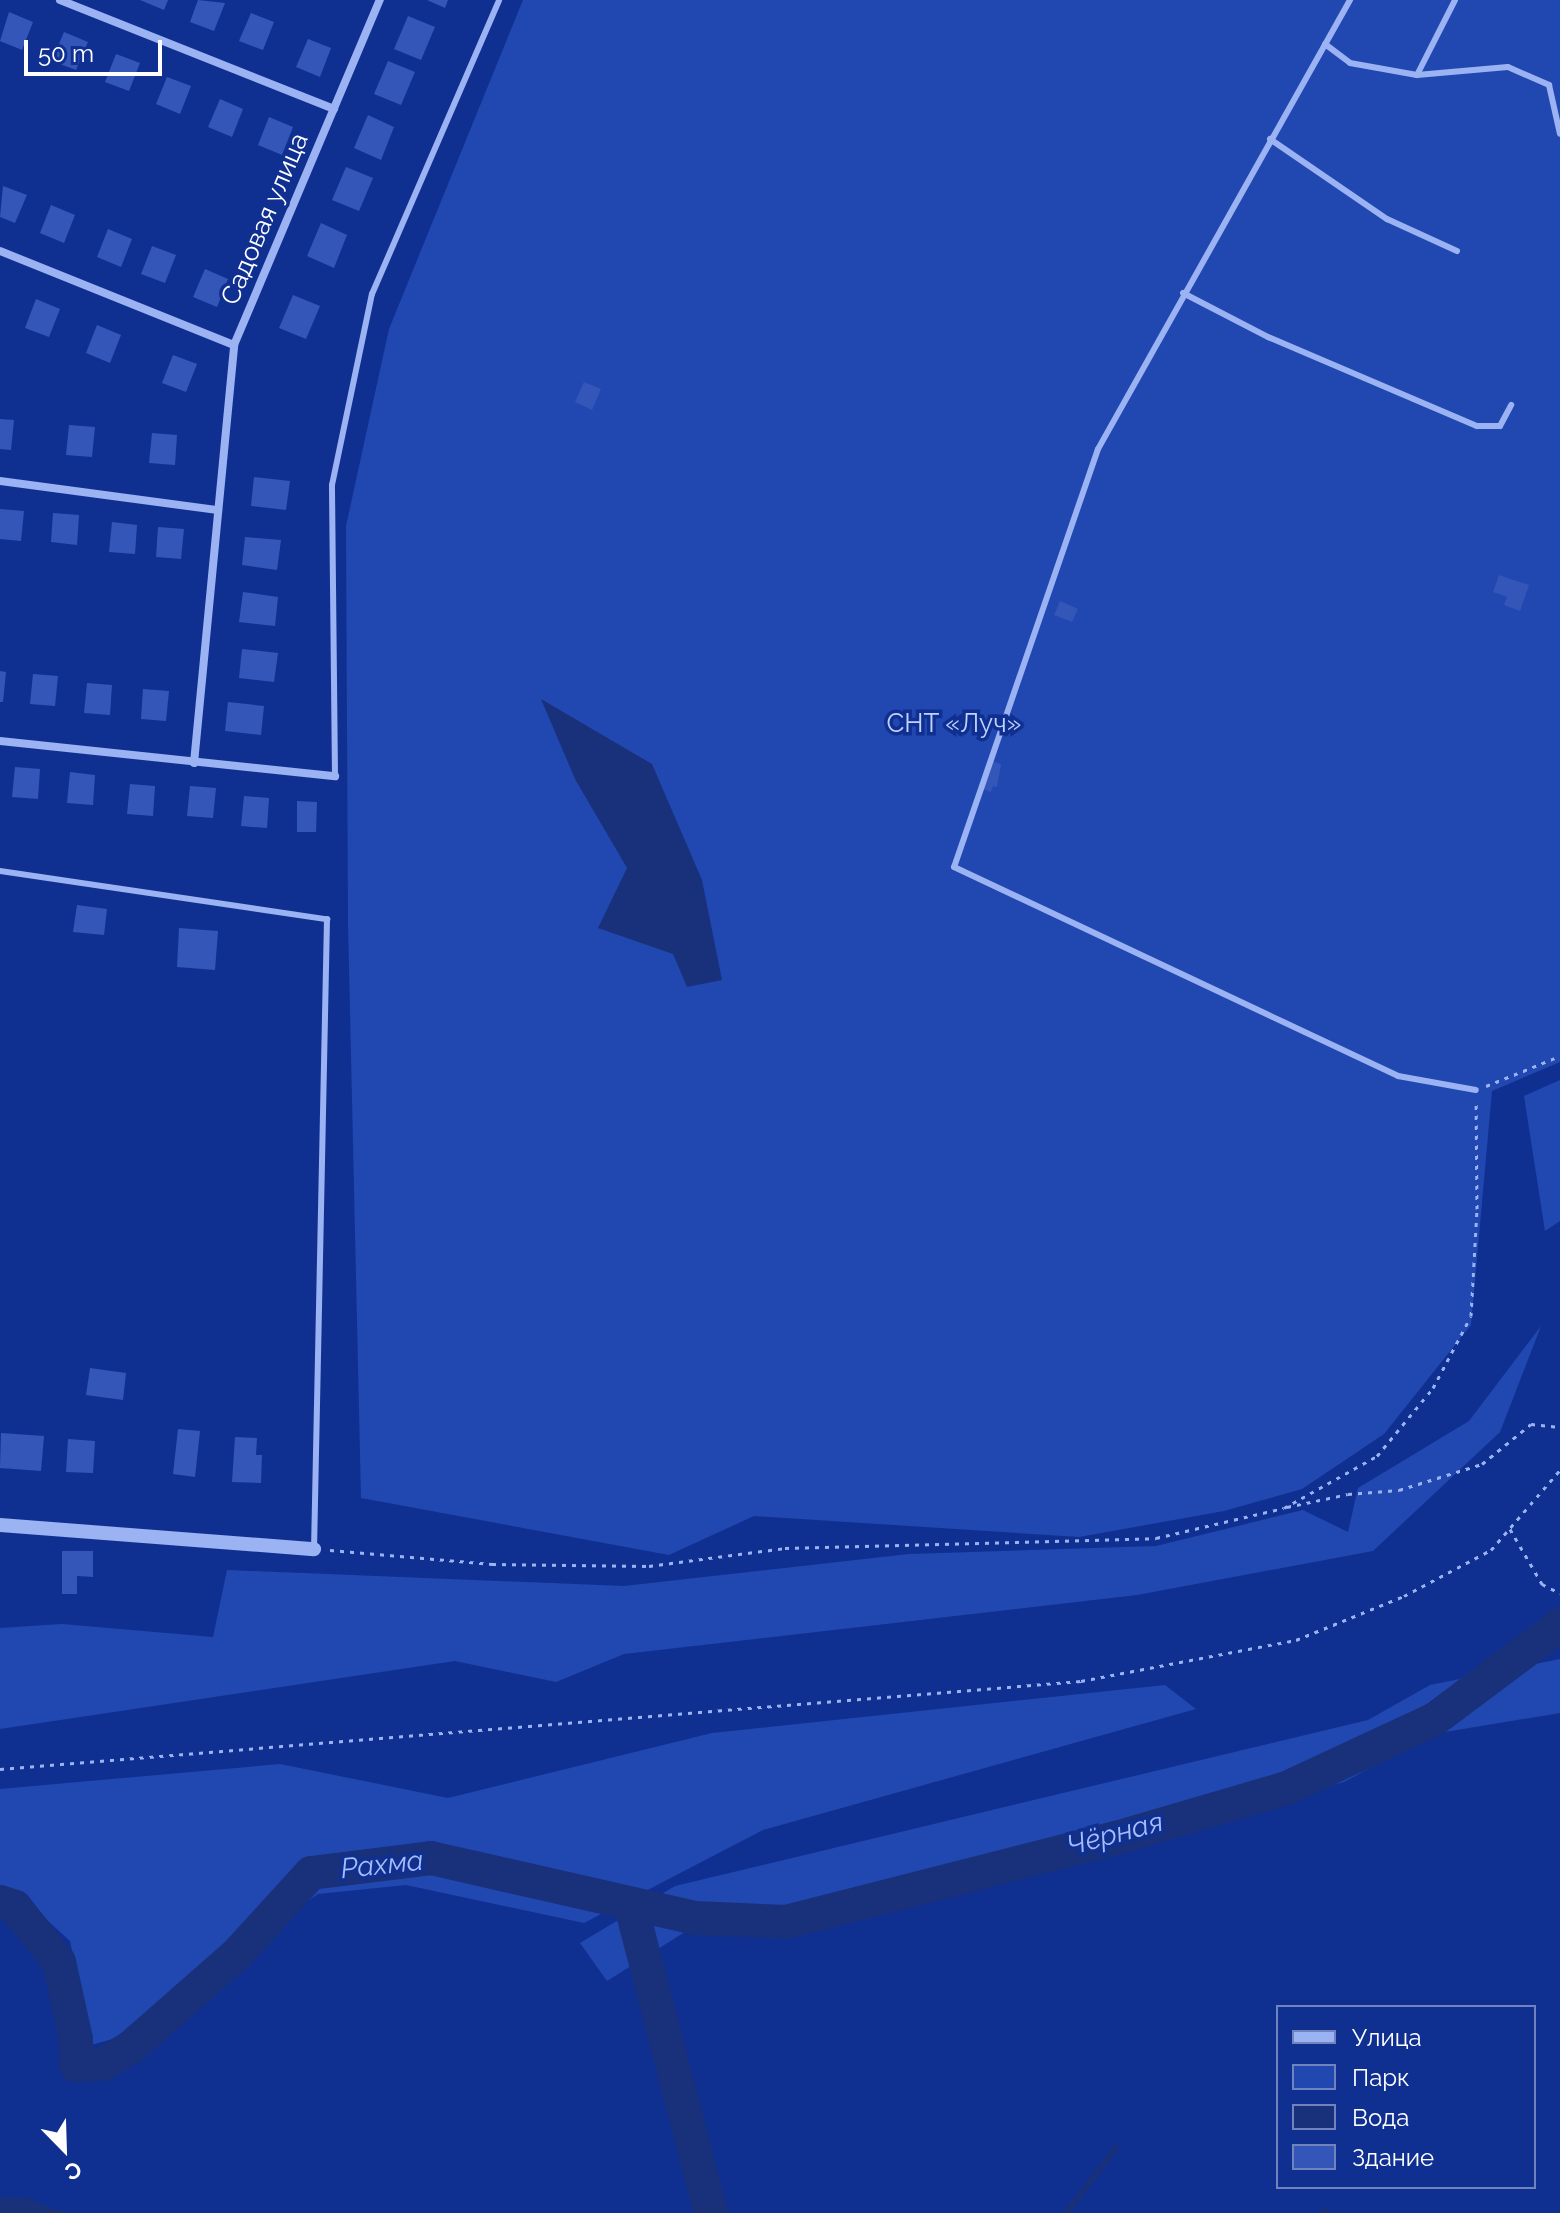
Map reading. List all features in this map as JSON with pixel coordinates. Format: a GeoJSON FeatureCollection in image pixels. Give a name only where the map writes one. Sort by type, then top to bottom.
{"type":"FeatureCollection","features":[{"type":"Feature","properties":{"kind":"street","name":"Садовая улица"},"geometry":{"type":"LineString","coordinates":[[60,0],[334,109]]}},
{"type":"Feature","properties":{"kind":"street","name":"Садовая улица"},"geometry":{"type":"LineString","coordinates":[[194,763],[234,345],[380,0]]}},
{"type":"Feature","properties":{"kind":"street","name":"Садовая улица"},"geometry":{"type":"LineString","coordinates":[[0,251],[234,345]]}},
{"type":"Feature","properties":{"kind":"street"},"geometry":{"type":"LineString","coordinates":[[0,481],[218,510]]}},
{"type":"Feature","properties":{"kind":"street"},"geometry":{"type":"LineString","coordinates":[[0,741],[335,776]]}},
{"type":"Feature","properties":{"kind":"street"},"geometry":{"type":"LineString","coordinates":[[0,1525],[314,1549]]}},
{"type":"Feature","properties":{"kind":"lane"},"geometry":{"type":"LineString","coordinates":[[335,776],[332,485],[372,294],[499,0]]}},
{"type":"Feature","properties":{"kind":"lane"},"geometry":{"type":"LineString","coordinates":[[1350,0],[1098,449],[954,867],[1398,1076],[1476,1090]]}},
{"type":"Feature","properties":{"kind":"lane"},"geometry":{"type":"LineString","coordinates":[[1417,75],[1455,0]]}},
{"type":"Feature","properties":{"kind":"lane"},"geometry":{"type":"LineString","coordinates":[[1325,44],[1350,63],[1417,75],[1508,67],[1549,85],[1560,134]]}},
{"type":"Feature","properties":{"kind":"lane"},"geometry":{"type":"LineString","coordinates":[[1270,139],[1387,219],[1457,251]]}},
{"type":"Feature","properties":{"kind":"lane"},"geometry":{"type":"LineString","coordinates":[[1183,293],[1268,337],[1477,426],[1500,426],[1511,405]]}},
{"type":"Feature","properties":{"kind":"lane"},"geometry":{"type":"LineString","coordinates":[[0,871],[327,919],[314,1549]]}},
{"type":"Feature","properties":{"kind":"path"},"geometry":{"type":"LineString","coordinates":[[1284,1508],[1377,1456],[1433,1388],[1471,1316],[1477,1209],[1476,1090],[1560,1056]]}},
{"type":"Feature","properties":{"kind":"path"},"geometry":{"type":"LineString","coordinates":[[314,1549],[492,1564],[649,1566],[785,1548],[1156,1538],[1348,1494],[1399,1490],[1482,1464],[1531,1424],[1560,1427]]}},
{"type":"Feature","properties":{"kind":"path"},"geometry":{"type":"LineString","coordinates":[[0,1769],[1081,1681],[1296,1640],[1404,1596],[1491,1550],[1560,1470]]}},
{"type":"Feature","properties":{"kind":"path"},"geometry":{"type":"LineString","coordinates":[[1510,1529],[1542,1584],[1560,1593]]}},
{"type":"Feature","properties":{"kind":"green space","name":"СНТ «Луч»"},"geometry":{"type":"Polygon","coordinates":[[[523,0],[1560,0],[1560,1062],[1492,1091],[1471,1325],[1384,1434],[1302,1489],[1224,1511],[1079,1537],[754,1516],[669,1555],[361,1498],[348,923],[346,526],[389,329],[523,0]]]}},
{"type":"Feature","properties":{"kind":"green space"},"geometry":{"type":"Polygon","coordinates":[[[1560,1080],[1560,1221],[1545,1231],[1524,1096],[1560,1080]]]}},
{"type":"Feature","properties":{"kind":"green space"},"geometry":{"type":"Polygon","coordinates":[[[1541,1326],[1500,1432],[1373,1551],[1137,1595],[624,1654],[556,1682],[455,1661],[0,1729],[0,1628],[62,1624],[213,1637],[227,1570],[624,1586],[909,1554],[1156,1546],[1303,1510],[1348,1532],[1358,1488],[1469,1421],[1541,1326]]]}},
{"type":"Feature","properties":{"kind":"green space"},"geometry":{"type":"Polygon","coordinates":[[[1560,1659],[1560,1713],[1433,1734],[1344,1782],[1173,1827],[688,1930],[607,1981],[580,1943],[675,1886],[1368,1720],[1430,1685],[1560,1659]]]}},
{"type":"Feature","properties":{"kind":"green space"},"geometry":{"type":"Polygon","coordinates":[[[1165,1685],[1196,1709],[763,1830],[584,1923],[406,1885],[318,1894],[113,2039],[91,2045],[70,1941],[12,1888],[0,1893],[0,1789],[280,1764],[448,1798],[712,1733],[1165,1685]]]}},
{"type":"Feature","properties":{"kind":"water"},"geometry":{"type":"Polygon","coordinates":[[[541,699],[652,764],[702,880],[722,980],[687,987],[673,954],[598,928],[627,868],[575,779],[541,699]]]}},
{"type":"Feature","properties":{"kind":"water"},"geometry":{"type":"Polygon","coordinates":[[[0,2197],[27,2198],[66,2213],[0,2213],[0,2197]]]}},
{"type":"Feature","properties":{"kind":"building"},"geometry":{"type":"Polygon","coordinates":[[[140,0],[168,0],[164,10],[140,0]]]}},
{"type":"Feature","properties":{"kind":"building"},"geometry":{"type":"Polygon","coordinates":[[[198,0],[225,3],[214,31],[190,22],[198,0]]]}},
{"type":"Feature","properties":{"kind":"building"},"geometry":{"type":"Polygon","coordinates":[[[427,0],[448,0],[445,8],[427,0]]]}},
{"type":"Feature","properties":{"kind":"building"},"geometry":{"type":"Polygon","coordinates":[[[9,12],[33,22],[22,50],[0,41],[9,12]]]}},
{"type":"Feature","properties":{"kind":"building"},"geometry":{"type":"Polygon","coordinates":[[[251,13],[274,22],[263,50],[239,41],[251,13]]]}},
{"type":"Feature","properties":{"kind":"building"},"geometry":{"type":"Polygon","coordinates":[[[408,16],[435,27],[421,60],[394,49],[408,16]]]}},
{"type":"Feature","properties":{"kind":"building"},"geometry":{"type":"Polygon","coordinates":[[[64,32],[88,42],[76,70],[52,61],[64,32]]]}},
{"type":"Feature","properties":{"kind":"building"},"geometry":{"type":"Polygon","coordinates":[[[308,39],[331,48],[320,77],[296,67],[308,39]]]}},
{"type":"Feature","properties":{"kind":"building"},"geometry":{"type":"Polygon","coordinates":[[[116,54],[140,63],[129,91],[105,82],[116,54]]]}},
{"type":"Feature","properties":{"kind":"building"},"geometry":{"type":"Polygon","coordinates":[[[388,61],[415,72],[401,105],[374,94],[388,61]]]}},
{"type":"Feature","properties":{"kind":"building"},"geometry":{"type":"Polygon","coordinates":[[[167,77],[191,86],[180,114],[156,104],[167,77]]]}},
{"type":"Feature","properties":{"kind":"building"},"geometry":{"type":"Polygon","coordinates":[[[220,99],[243,109],[232,137],[208,127],[220,99]]]}},
{"type":"Feature","properties":{"kind":"building"},"geometry":{"type":"Polygon","coordinates":[[[368,115],[394,127],[381,160],[354,148],[368,115]]]}},
{"type":"Feature","properties":{"kind":"building"},"geometry":{"type":"Polygon","coordinates":[[[269,117],[293,127],[282,155],[258,145],[269,117]]]}},
{"type":"Feature","properties":{"kind":"building"},"geometry":{"type":"Polygon","coordinates":[[[346,167],[373,178],[359,211],[332,200],[346,167]]]}},
{"type":"Feature","properties":{"kind":"building"},"geometry":{"type":"Polygon","coordinates":[[[3,186],[27,195],[15,223],[0,217],[3,186]]]}},
{"type":"Feature","properties":{"kind":"building"},"geometry":{"type":"Polygon","coordinates":[[[51,205],[75,215],[64,243],[40,233],[51,205]]]}},
{"type":"Feature","properties":{"kind":"building"},"geometry":{"type":"Polygon","coordinates":[[[321,223],[347,235],[334,268],[307,256],[321,223]]]}},
{"type":"Feature","properties":{"kind":"building"},"geometry":{"type":"Polygon","coordinates":[[[108,229],[132,239],[121,267],[97,257],[108,229]]]}},
{"type":"Feature","properties":{"kind":"building"},"geometry":{"type":"Polygon","coordinates":[[[152,246],[176,255],[165,283],[141,274],[152,246]]]}},
{"type":"Feature","properties":{"kind":"building"},"geometry":{"type":"Polygon","coordinates":[[[205,269],[228,279],[217,307],[193,297],[205,269]]]}},
{"type":"Feature","properties":{"kind":"building"},"geometry":{"type":"Polygon","coordinates":[[[293,295],[320,306],[306,339],[279,328],[293,295]]]}},
{"type":"Feature","properties":{"kind":"building"},"geometry":{"type":"Polygon","coordinates":[[[36,299],[60,309],[49,337],[25,328],[36,299]]]}},
{"type":"Feature","properties":{"kind":"building"},"geometry":{"type":"Polygon","coordinates":[[[97,325],[121,335],[110,363],[86,353],[97,325]]]}},
{"type":"Feature","properties":{"kind":"building"},"geometry":{"type":"Polygon","coordinates":[[[173,355],[197,364],[186,392],[162,383],[173,355]]]}},
{"type":"Feature","properties":{"kind":"building"},"geometry":{"type":"Polygon","coordinates":[[[584,382],[601,389],[592,410],[575,402],[584,382]]]}},
{"type":"Feature","properties":{"kind":"building"},"geometry":{"type":"Polygon","coordinates":[[[0,419],[14,420],[11,450],[0,449],[0,419]]]}},
{"type":"Feature","properties":{"kind":"building"},"geometry":{"type":"Polygon","coordinates":[[[69,425],[95,427],[92,457],[66,455],[69,425]]]}},
{"type":"Feature","properties":{"kind":"building"},"geometry":{"type":"Polygon","coordinates":[[[152,433],[177,435],[175,465],[149,463],[152,433]]]}},
{"type":"Feature","properties":{"kind":"building"},"geometry":{"type":"Polygon","coordinates":[[[254,477],[290,481],[286,510],[251,506],[254,477]]]}},
{"type":"Feature","properties":{"kind":"building"},"geometry":{"type":"Polygon","coordinates":[[[0,509],[24,511],[21,541],[0,539],[0,509]]]}},
{"type":"Feature","properties":{"kind":"building"},"geometry":{"type":"Polygon","coordinates":[[[53,513],[79,515],[77,545],[51,542],[53,513]]]}},
{"type":"Feature","properties":{"kind":"building"},"geometry":{"type":"Polygon","coordinates":[[[112,522],[137,525],[135,554],[109,552],[112,522]]]}},
{"type":"Feature","properties":{"kind":"building"},"geometry":{"type":"Polygon","coordinates":[[[158,527],[184,529],[181,559],[156,557],[158,527]]]}},
{"type":"Feature","properties":{"kind":"building"},"geometry":{"type":"Polygon","coordinates":[[[245,537],[281,540],[277,570],[242,565],[245,537]]]}},
{"type":"Feature","properties":{"kind":"building"},"geometry":{"type":"Polygon","coordinates":[[[1499,575],[1529,585],[1520,611],[1504,605],[1507,597],[1493,592],[1499,575]]]}},
{"type":"Feature","properties":{"kind":"building"},"geometry":{"type":"Polygon","coordinates":[[[243,592],[278,597],[275,626],[239,622],[243,592]]]}},
{"type":"Feature","properties":{"kind":"building"},"geometry":{"type":"Polygon","coordinates":[[[1060,601],[1078,609],[1072,622],[1054,615],[1060,601]]]}},
{"type":"Feature","properties":{"kind":"building"},"geometry":{"type":"Polygon","coordinates":[[[242,649],[278,653],[274,682],[239,678],[242,649]]]}},
{"type":"Feature","properties":{"kind":"building"},"geometry":{"type":"Polygon","coordinates":[[[0,671],[6,672],[3,702],[0,702],[0,671]]]}},
{"type":"Feature","properties":{"kind":"building"},"geometry":{"type":"Polygon","coordinates":[[[33,674],[58,676],[55,706],[30,704],[33,674]]]}},
{"type":"Feature","properties":{"kind":"building"},"geometry":{"type":"Polygon","coordinates":[[[87,683],[112,685],[110,715],[84,713],[87,683]]]}},
{"type":"Feature","properties":{"kind":"building"},"geometry":{"type":"Polygon","coordinates":[[[143,689],[169,691],[166,721],[141,719],[143,689]]]}},
{"type":"Feature","properties":{"kind":"building"},"geometry":{"type":"Polygon","coordinates":[[[228,702],[264,706],[261,735],[225,731],[228,702]]]}},
{"type":"Feature","properties":{"kind":"building"},"geometry":{"type":"Polygon","coordinates":[[[992,761],[1001,764],[997,787],[993,786],[991,792],[982,789],[992,761]]]}},
{"type":"Feature","properties":{"kind":"building"},"geometry":{"type":"Polygon","coordinates":[[[15,767],[40,769],[38,799],[12,797],[15,767]]]}},
{"type":"Feature","properties":{"kind":"building"},"geometry":{"type":"Polygon","coordinates":[[[70,772],[95,775],[93,805],[67,803],[70,772]]]}},
{"type":"Feature","properties":{"kind":"building"},"geometry":{"type":"Polygon","coordinates":[[[130,784],[155,786],[153,816],[127,814],[130,784]]]}},
{"type":"Feature","properties":{"kind":"building"},"geometry":{"type":"Polygon","coordinates":[[[190,786],[216,788],[213,818],[187,816],[190,786]]]}},
{"type":"Feature","properties":{"kind":"building"},"geometry":{"type":"Polygon","coordinates":[[[244,796],[269,798],[267,828],[241,826],[244,796]]]}},
{"type":"Feature","properties":{"kind":"building"},"geometry":{"type":"Polygon","coordinates":[[[297,801],[317,802],[316,832],[297,832],[297,801]]]}},
{"type":"Feature","properties":{"kind":"building"},"geometry":{"type":"Polygon","coordinates":[[[77,905],[107,909],[104,935],[73,932],[77,905]]]}},
{"type":"Feature","properties":{"kind":"building"},"geometry":{"type":"Polygon","coordinates":[[[179,928],[218,931],[215,970],[177,967],[179,928]]]}},
{"type":"Feature","properties":{"kind":"building"},"geometry":{"type":"Polygon","coordinates":[[[90,1368],[126,1373],[123,1400],[86,1395],[90,1368]]]}},
{"type":"Feature","properties":{"kind":"building"},"geometry":{"type":"Polygon","coordinates":[[[178,1429],[200,1431],[195,1477],[173,1474],[178,1429]]]}},
{"type":"Feature","properties":{"kind":"building"},"geometry":{"type":"Polygon","coordinates":[[[1,1433],[44,1436],[41,1471],[0,1468],[1,1433]]]}},
{"type":"Feature","properties":{"kind":"building"},"geometry":{"type":"Polygon","coordinates":[[[235,1437],[257,1438],[256,1455],[262,1455],[261,1483],[232,1482],[235,1437]]]}},
{"type":"Feature","properties":{"kind":"building"},"geometry":{"type":"Polygon","coordinates":[[[68,1439],[95,1441],[93,1473],[66,1472],[68,1439]]]}},
{"type":"Feature","properties":{"kind":"building"},"geometry":{"type":"Polygon","coordinates":[[[62,1551],[93,1551],[93,1577],[77,1576],[77,1594],[62,1594],[62,1551]]]}},
{"type":"Feature","properties":{"kind":"waterway","name":"Чёрная"},"geometry":{"type":"LineString","coordinates":[[0,1902],[15,1907],[59,1962],[76,2039],[76,2065],[103,2064],[130,2048],[238,1953],[311,1873],[431,1858],[695,1918],[786,1922],[1116,1838],[1287,1788],[1435,1719],[1560,1625]]}},
{"type":"Feature","properties":{"kind":"waterway","name":"Рахма"},"geometry":{"type":"LineString","coordinates":[[631,1906],[711,2213]]}},
{"type":"Feature","properties":{"kind":"waterway"},"geometry":{"type":"LineString","coordinates":[[1066,2213],[1116,2148]]}}]}
